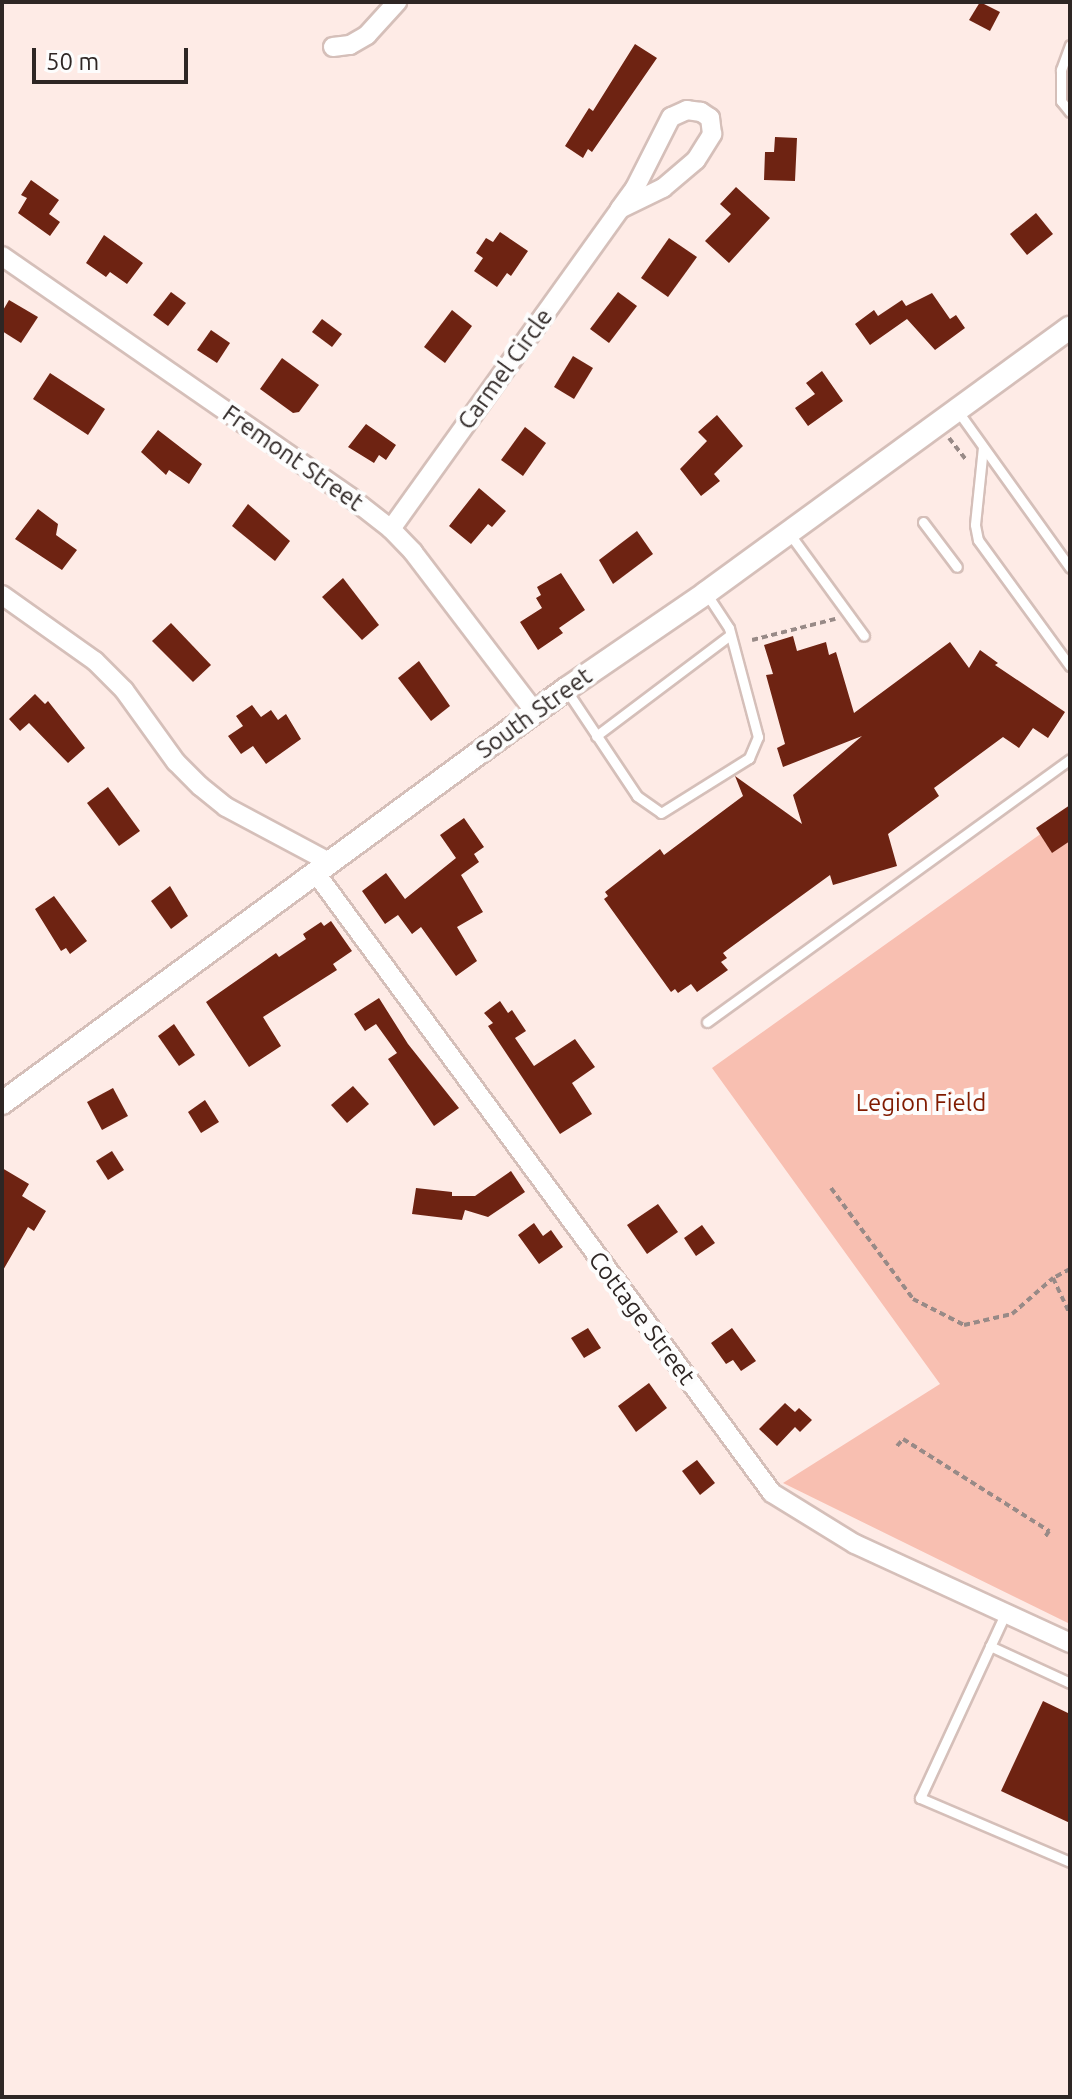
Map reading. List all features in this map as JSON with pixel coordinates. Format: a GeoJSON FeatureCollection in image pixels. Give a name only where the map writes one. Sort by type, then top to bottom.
{"type":"FeatureCollection","features":[{"type":"Feature","properties":{"kind":"street"},"geometry":{"type":"LineString","coordinates":[[333,47],[350,45],[367,35],[397,2]]}},
{"type":"Feature","properties":{"kind":"street","name":"Carmel Circle"},"geometry":{"type":"LineString","coordinates":[[391,529],[635,188],[671,117],[687,110],[701,112],[710,118],[712,134],[696,160],[663,188],[620,209]]}},
{"type":"Feature","properties":{"kind":"street","name":"Fremont Street"},"geometry":{"type":"LineString","coordinates":[[2,256],[350,497],[391,529],[413,552],[535,712]]}},
{"type":"Feature","properties":{"kind":"street","name":"South Street"},"geometry":{"type":"LineString","coordinates":[[2,1103],[566,689],[706,593],[1070,328]]}},
{"type":"Feature","properties":{"kind":"street"},"geometry":{"type":"LineString","coordinates":[[2,595],[95,661],[124,690],[176,762],[200,786],[226,807],[322,867]]}},
{"type":"Feature","properties":{"kind":"street","name":"Cottage Street"},"geometry":{"type":"LineString","coordinates":[[322,867],[772,1493],[855,1544],[1070,1643]]}},
{"type":"Feature","properties":{"kind":"lane"},"geometry":{"type":"LineString","coordinates":[[1070,45],[1061,70],[1061,101],[1070,112]]}},
{"type":"Feature","properties":{"kind":"lane"},"geometry":{"type":"LineString","coordinates":[[957,410],[1070,568]]}},
{"type":"Feature","properties":{"kind":"lane"},"geometry":{"type":"LineString","coordinates":[[983,447],[975,525],[978,540],[1070,666]]}},
{"type":"Feature","properties":{"kind":"lane"},"geometry":{"type":"LineString","coordinates":[[923,522],[957,567]]}},
{"type":"Feature","properties":{"kind":"lane"},"geometry":{"type":"LineString","coordinates":[[789,533],[864,636]]}},
{"type":"Feature","properties":{"kind":"lane"},"geometry":{"type":"LineString","coordinates":[[566,689],[637,796],[661,813],[749,758],[758,737],[730,635],[706,593]]}},
{"type":"Feature","properties":{"kind":"lane"},"geometry":{"type":"LineString","coordinates":[[596,736],[730,635]]}},
{"type":"Feature","properties":{"kind":"lane"},"geometry":{"type":"LineString","coordinates":[[707,1022],[1070,759]]}},
{"type":"Feature","properties":{"kind":"lane"},"geometry":{"type":"LineString","coordinates":[[1006,1612],[920,1798],[1070,1862]]}},
{"type":"Feature","properties":{"kind":"lane"},"geometry":{"type":"LineString","coordinates":[[990,1646],[1070,1683]]}},
{"type":"Feature","properties":{"kind":"path"},"geometry":{"type":"LineString","coordinates":[[949,437],[968,462]]}},
{"type":"Feature","properties":{"kind":"path"},"geometry":{"type":"LineString","coordinates":[[752,640],[849,616]]}},
{"type":"Feature","properties":{"kind":"path"},"geometry":{"type":"LineString","coordinates":[[831,1188],[913,1299],[964,1325],[1012,1314],[1053,1278],[1070,1269]]}},
{"type":"Feature","properties":{"kind":"path"},"geometry":{"type":"LineString","coordinates":[[1053,1278],[1070,1314]]}},
{"type":"Feature","properties":{"kind":"path"},"geometry":{"type":"LineString","coordinates":[[897,1446],[903,1439],[1049,1531],[1045,1537]]}},
{"type":"Feature","properties":{"kind":"green space","name":"Legion Field"},"geometry":{"type":"Polygon","coordinates":[[[1070,813],[1070,1624],[783,1483],[940,1384],[712,1068],[1070,813]]]}},
{"type":"Feature","properties":{"kind":"building"},"geometry":{"type":"Polygon","coordinates":[[[980,2],[1000,12],[990,31],[969,20],[980,2]]]}},
{"type":"Feature","properties":{"kind":"building"},"geometry":{"type":"Polygon","coordinates":[[[635,44],[657,58],[592,152],[588,149],[583,158],[565,146],[589,108],[593,111],[635,44]]]}},
{"type":"Feature","properties":{"kind":"building"},"geometry":{"type":"Polygon","coordinates":[[[775,137],[797,138],[795,181],[764,180],[765,152],[774,152],[775,137]]]}},
{"type":"Feature","properties":{"kind":"building"},"geometry":{"type":"Polygon","coordinates":[[[31,180],[59,200],[49,214],[60,222],[50,236],[18,213],[27,198],[21,195],[31,180]]]}},
{"type":"Feature","properties":{"kind":"building"},"geometry":{"type":"Polygon","coordinates":[[[736,187],[770,218],[729,263],[705,241],[731,214],[720,204],[736,187]]]}},
{"type":"Feature","properties":{"kind":"building"},"geometry":{"type":"Polygon","coordinates":[[[1036,213],[1053,234],[1027,255],[1010,234],[1036,213]]]}},
{"type":"Feature","properties":{"kind":"building"},"geometry":{"type":"Polygon","coordinates":[[[500,232],[528,251],[511,276],[507,273],[497,287],[474,271],[483,258],[476,253],[486,238],[493,242],[500,232]]]}},
{"type":"Feature","properties":{"kind":"building"},"geometry":{"type":"Polygon","coordinates":[[[104,235],[143,263],[127,284],[110,272],[106,277],[86,263],[104,235]]]}},
{"type":"Feature","properties":{"kind":"building"},"geometry":{"type":"Polygon","coordinates":[[[669,238],[697,257],[668,297],[641,278],[669,238]]]}},
{"type":"Feature","properties":{"kind":"building"},"geometry":{"type":"Polygon","coordinates":[[[171,292],[186,303],[168,326],[153,315],[171,292]]]}},
{"type":"Feature","properties":{"kind":"building"},"geometry":{"type":"Polygon","coordinates":[[[618,292],[637,306],[609,343],[590,329],[618,292]]]}},
{"type":"Feature","properties":{"kind":"building"},"geometry":{"type":"Polygon","coordinates":[[[932,293],[950,319],[956,315],[965,328],[935,350],[907,319],[870,345],[855,324],[874,310],[878,316],[902,300],[906,306],[932,293]]]}},
{"type":"Feature","properties":{"kind":"building"},"geometry":{"type":"Polygon","coordinates":[[[9,300],[38,317],[21,343],[2,331],[2,312],[9,300]]]}},
{"type":"Feature","properties":{"kind":"building"},"geometry":{"type":"Polygon","coordinates":[[[452,310],[472,326],[445,363],[424,347],[452,310]]]}},
{"type":"Feature","properties":{"kind":"building"},"geometry":{"type":"Polygon","coordinates":[[[322,319],[342,334],[332,347],[312,332],[322,319]]]}},
{"type":"Feature","properties":{"kind":"building"},"geometry":{"type":"Polygon","coordinates":[[[211,330],[230,343],[217,363],[197,350],[211,330]]]}},
{"type":"Feature","properties":{"kind":"building"},"geometry":{"type":"Polygon","coordinates":[[[573,356],[593,368],[574,399],[554,387],[573,356]]]}},
{"type":"Feature","properties":{"kind":"building"},"geometry":{"type":"Polygon","coordinates":[[[282,358],[319,385],[299,412],[293,413],[260,389],[282,358]]]}},
{"type":"Feature","properties":{"kind":"building"},"geometry":{"type":"Polygon","coordinates":[[[822,371],[843,401],[808,426],[795,408],[815,394],[806,383],[822,371]]]}},
{"type":"Feature","properties":{"kind":"building"},"geometry":{"type":"Polygon","coordinates":[[[50,373],[105,409],[88,435],[33,399],[50,373]]]}},
{"type":"Feature","properties":{"kind":"building"},"geometry":{"type":"Polygon","coordinates":[[[717,415],[743,446],[714,474],[720,481],[701,496],[680,469],[707,441],[698,432],[717,415]]]}},
{"type":"Feature","properties":{"kind":"building"},"geometry":{"type":"Polygon","coordinates":[[[366,424],[396,445],[386,460],[379,455],[374,463],[348,447],[366,424]]]}},
{"type":"Feature","properties":{"kind":"building"},"geometry":{"type":"Polygon","coordinates":[[[525,427],[546,443],[523,476],[501,460],[525,427]]]}},
{"type":"Feature","properties":{"kind":"building"},"geometry":{"type":"Polygon","coordinates":[[[158,430],[202,464],[189,484],[169,470],[166,475],[141,452],[158,430]]]}},
{"type":"Feature","properties":{"kind":"building"},"geometry":{"type":"Polygon","coordinates":[[[479,488],[506,511],[492,527],[488,524],[471,544],[449,526],[479,488]]]}},
{"type":"Feature","properties":{"kind":"building"},"geometry":{"type":"Polygon","coordinates":[[[248,504],[290,541],[275,561],[232,526],[248,504]]]}},
{"type":"Feature","properties":{"kind":"building"},"geometry":{"type":"Polygon","coordinates":[[[38,509],[58,524],[56,535],[77,550],[62,570],[15,539],[38,509]]]}},
{"type":"Feature","properties":{"kind":"building"},"geometry":{"type":"Polygon","coordinates":[[[637,531],[653,554],[613,584],[599,560],[637,531]]]}},
{"type":"Feature","properties":{"kind":"building"},"geometry":{"type":"Polygon","coordinates":[[[561,573],[585,610],[559,628],[563,633],[538,650],[520,622],[542,608],[536,598],[541,595],[537,587],[561,573]]]}},
{"type":"Feature","properties":{"kind":"building"},"geometry":{"type":"Polygon","coordinates":[[[343,578],[379,625],[362,640],[322,597],[343,578]]]}},
{"type":"Feature","properties":{"kind":"building"},"geometry":{"type":"Polygon","coordinates":[[[171,623],[211,665],[193,682],[152,641],[171,623]]]}},
{"type":"Feature","properties":{"kind":"building"},"geometry":{"type":"Polygon","coordinates":[[[793,636],[797,651],[826,642],[829,655],[836,652],[854,713],[950,642],[969,668],[980,650],[998,663],[995,665],[1065,712],[1048,738],[1033,728],[1019,748],[1003,737],[934,788],[939,796],[888,834],[897,866],[833,885],[830,875],[723,953],[727,958],[721,962],[728,970],[697,992],[691,984],[678,993],[675,989],[671,992],[604,899],[608,896],[605,892],[660,849],[664,855],[743,796],[735,776],[802,824],[793,795],[862,736],[783,767],[777,748],[785,744],[766,675],[773,674],[764,645],[793,636]]]}},
{"type":"Feature","properties":{"kind":"building"},"geometry":{"type":"Polygon","coordinates":[[[419,661],[450,706],[431,721],[398,678],[419,661]]]}},
{"type":"Feature","properties":{"kind":"building"},"geometry":{"type":"Polygon","coordinates":[[[35,694],[45,704],[48,701],[85,748],[68,763],[29,723],[20,731],[9,719],[35,694]]]}},
{"type":"Feature","properties":{"kind":"building"},"geometry":{"type":"Polygon","coordinates":[[[252,705],[261,717],[271,710],[278,720],[286,714],[301,739],[266,764],[253,746],[241,754],[228,736],[243,726],[236,716],[252,705]]]}},
{"type":"Feature","properties":{"kind":"building"},"geometry":{"type":"Polygon","coordinates":[[[108,787],[140,831],[119,846],[87,803],[108,787]]]}},
{"type":"Feature","properties":{"kind":"building"},"geometry":{"type":"Polygon","coordinates":[[[1070,805],[1070,841],[1052,853],[1036,828],[1070,805]]]}},
{"type":"Feature","properties":{"kind":"building"},"geometry":{"type":"Polygon","coordinates":[[[464,818],[484,847],[474,854],[479,862],[461,875],[483,912],[457,927],[477,961],[456,976],[421,927],[412,934],[398,915],[385,924],[362,891],[386,873],[405,899],[456,858],[440,835],[464,818]]]}},
{"type":"Feature","properties":{"kind":"building"},"geometry":{"type":"Polygon","coordinates":[[[170,886],[188,916],[171,929],[151,901],[170,886]]]}},
{"type":"Feature","properties":{"kind":"building"},"geometry":{"type":"Polygon","coordinates":[[[54,896],[87,941],[70,954],[66,948],[61,951],[35,909],[54,896]]]}},
{"type":"Feature","properties":{"kind":"building"},"geometry":{"type":"Polygon","coordinates":[[[331,921],[352,951],[333,964],[337,970],[263,1017],[281,1046],[249,1067],[206,1002],[276,953],[279,957],[306,939],[303,934],[321,922],[324,926],[331,921]]]}},
{"type":"Feature","properties":{"kind":"building"},"geometry":{"type":"Polygon","coordinates":[[[379,998],[408,1044],[459,1108],[434,1126],[388,1059],[397,1053],[376,1024],[365,1031],[354,1014],[379,998]]]}},
{"type":"Feature","properties":{"kind":"building"},"geometry":{"type":"Polygon","coordinates":[[[500,1001],[508,1013],[512,1010],[526,1031],[515,1038],[534,1066],[575,1039],[595,1067],[572,1083],[592,1114],[560,1134],[488,1026],[493,1023],[484,1013],[500,1001]]]}},
{"type":"Feature","properties":{"kind":"building"},"geometry":{"type":"Polygon","coordinates":[[[174,1024],[195,1055],[179,1066],[158,1036],[174,1024]]]}},
{"type":"Feature","properties":{"kind":"building"},"geometry":{"type":"Polygon","coordinates":[[[353,1086],[369,1104],[347,1123],[331,1105],[353,1086]]]}},
{"type":"Feature","properties":{"kind":"building"},"geometry":{"type":"Polygon","coordinates":[[[113,1088],[128,1116],[102,1130],[87,1102],[113,1088]]]}},
{"type":"Feature","properties":{"kind":"building"},"geometry":{"type":"Polygon","coordinates":[[[205,1100],[219,1122],[201,1133],[188,1112],[205,1100]]]}},
{"type":"Feature","properties":{"kind":"building"},"geometry":{"type":"Polygon","coordinates":[[[112,1151],[124,1170],[108,1180],[96,1161],[112,1151]]]}},
{"type":"Feature","properties":{"kind":"building"},"geometry":{"type":"Polygon","coordinates":[[[2,1168],[29,1184],[22,1196],[46,1211],[34,1231],[28,1227],[2,1272],[2,1168]]]}},
{"type":"Feature","properties":{"kind":"building"},"geometry":{"type":"Polygon","coordinates":[[[511,1171],[525,1192],[488,1217],[465,1210],[462,1220],[412,1214],[416,1188],[452,1192],[452,1196],[475,1196],[511,1171]]]}},
{"type":"Feature","properties":{"kind":"building"},"geometry":{"type":"Polygon","coordinates":[[[658,1204],[678,1232],[647,1254],[627,1225],[658,1204]]]}},
{"type":"Feature","properties":{"kind":"building"},"geometry":{"type":"Polygon","coordinates":[[[534,1223],[543,1236],[551,1230],[563,1247],[539,1264],[518,1235],[534,1223]]]}},
{"type":"Feature","properties":{"kind":"building"},"geometry":{"type":"Polygon","coordinates":[[[702,1225],[715,1243],[696,1256],[684,1238],[702,1225]]]}},
{"type":"Feature","properties":{"kind":"building"},"geometry":{"type":"Polygon","coordinates":[[[588,1328],[601,1348],[584,1358],[571,1338],[588,1328]]]}},
{"type":"Feature","properties":{"kind":"building"},"geometry":{"type":"Polygon","coordinates":[[[732,1328],[756,1361],[741,1371],[733,1360],[726,1364],[711,1343],[732,1328]]]}},
{"type":"Feature","properties":{"kind":"building"},"geometry":{"type":"Polygon","coordinates":[[[649,1383],[667,1408],[636,1432],[618,1406],[649,1383]]]}},
{"type":"Feature","properties":{"kind":"building"},"geometry":{"type":"Polygon","coordinates":[[[785,1403],[795,1412],[799,1408],[812,1420],[800,1432],[795,1427],[777,1446],[759,1429],[785,1403]]]}},
{"type":"Feature","properties":{"kind":"building"},"geometry":{"type":"Polygon","coordinates":[[[697,1460],[715,1483],[700,1495],[682,1471],[697,1460]]]}},
{"type":"Feature","properties":{"kind":"building"},"geometry":{"type":"Polygon","coordinates":[[[1043,1701],[1070,1714],[1070,1823],[1001,1791],[1043,1701]]]}}]}
